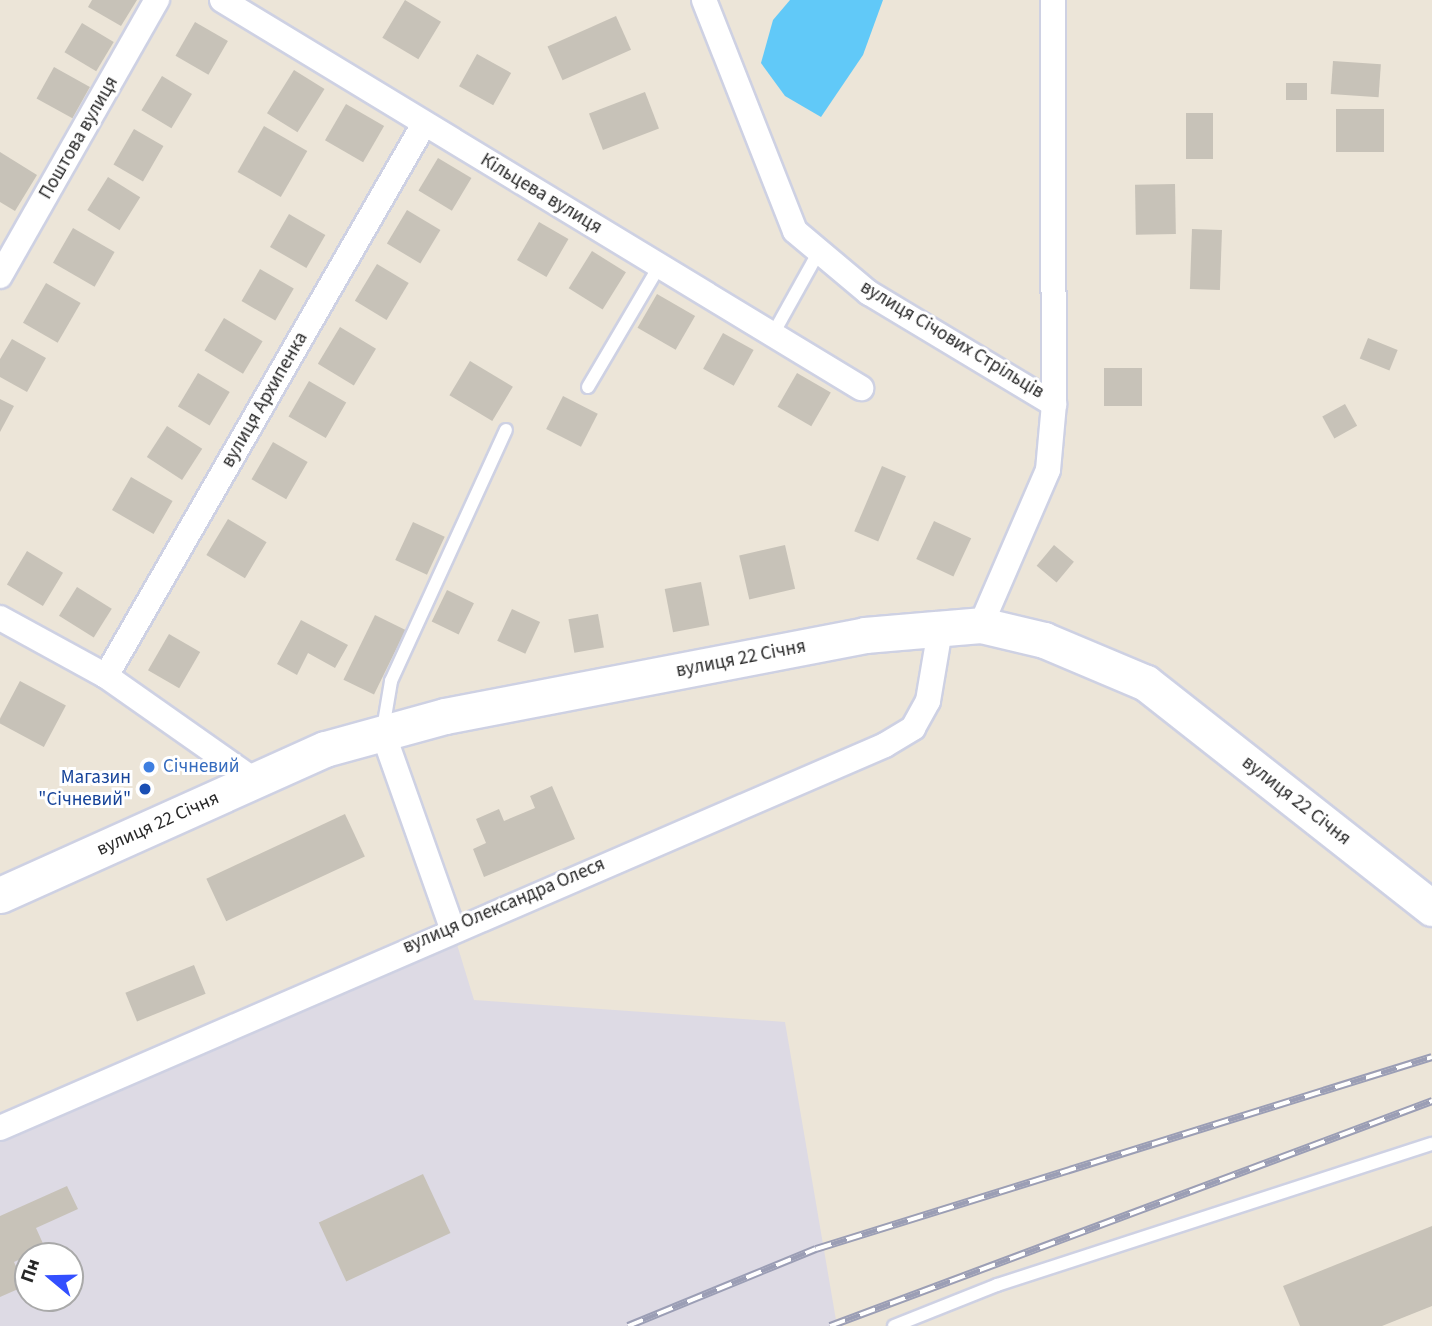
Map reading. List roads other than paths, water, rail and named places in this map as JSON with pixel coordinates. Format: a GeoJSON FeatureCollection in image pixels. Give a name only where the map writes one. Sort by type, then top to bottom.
{"type":"FeatureCollection","features":[{"type":"Feature","properties":{"kind":"street","name":"Поштова вулиця"},"geometry":{"type":"LineString","coordinates":[[0,276],[157,0]]}},
{"type":"Feature","properties":{"kind":"street","name":"Кільцева вулиця"},"geometry":{"type":"LineString","coordinates":[[222,0],[860,388]]}},
{"type":"Feature","properties":{"kind":"street","name":"вулиця Січових Стрільців"},"geometry":{"type":"LineString","coordinates":[[704,0],[795,230],[818,253],[869,293],[1054,404],[1048,470],[981,625]]}},
{"type":"Feature","properties":{"kind":"street"},"geometry":{"type":"LineString","coordinates":[[1053,0],[1054,404]]}},
{"type":"Feature","properties":{"kind":"street","name":"вулиця Архипенка"},"geometry":{"type":"LineString","coordinates":[[106,676],[424,124]]}},
{"type":"Feature","properties":{"kind":"street"},"geometry":{"type":"LineString","coordinates":[[0,618],[106,676],[254,780]]}},
{"type":"Feature","properties":{"kind":"street","name":"вулиця 22 Січня"},"geometry":{"type":"LineString","coordinates":[[0,895],[325,749],[383,733],[865,635],[981,625],[1044,639],[1146,683],[1432,908]]}},
{"type":"Feature","properties":{"kind":"street","name":"вулиця Олександра Олеся"},"geometry":{"type":"LineString","coordinates":[[0,1128],[452,928],[886,745],[913,728],[928,701],[940,630]]}},
{"type":"Feature","properties":{"kind":"street"},"geometry":{"type":"LineString","coordinates":[[383,733],[452,928]]}},
{"type":"Feature","properties":{"kind":"lane"},"geometry":{"type":"LineString","coordinates":[[773,334],[818,253]]}},
{"type":"Feature","properties":{"kind":"lane"},"geometry":{"type":"LineString","coordinates":[[588,387],[660,265]]}},
{"type":"Feature","properties":{"kind":"lane"},"geometry":{"type":"LineString","coordinates":[[383,733],[391,681],[506,430]]}},
{"type":"Feature","properties":{"kind":"lane"},"geometry":{"type":"LineString","coordinates":[[894,1326],[997,1285],[1432,1144]]}},
{"type":"Feature","properties":{"kind":"water"},"geometry":{"type":"Polygon","coordinates":[[[790,0],[883,0],[863,55],[821,117],[785,96],[761,63],[773,20],[790,0]]]}},
{"type":"Feature","properties":{"kind":"railway"},"geometry":{"type":"LineString","coordinates":[[628,1326],[816,1249],[1432,1057]]}},
{"type":"Feature","properties":{"kind":"railway"},"geometry":{"type":"LineString","coordinates":[[830,1326],[1432,1101]]}},
{"type":"Feature","properties":{"kind":"place","name":"Січневий"},"geometry":{"type":"Point","coordinates":[149,767]}},
{"type":"Feature","properties":{"kind":"place","name":"Магазин \"Січневий\""},"geometry":{"type":"Point","coordinates":[145,789]}}]}
